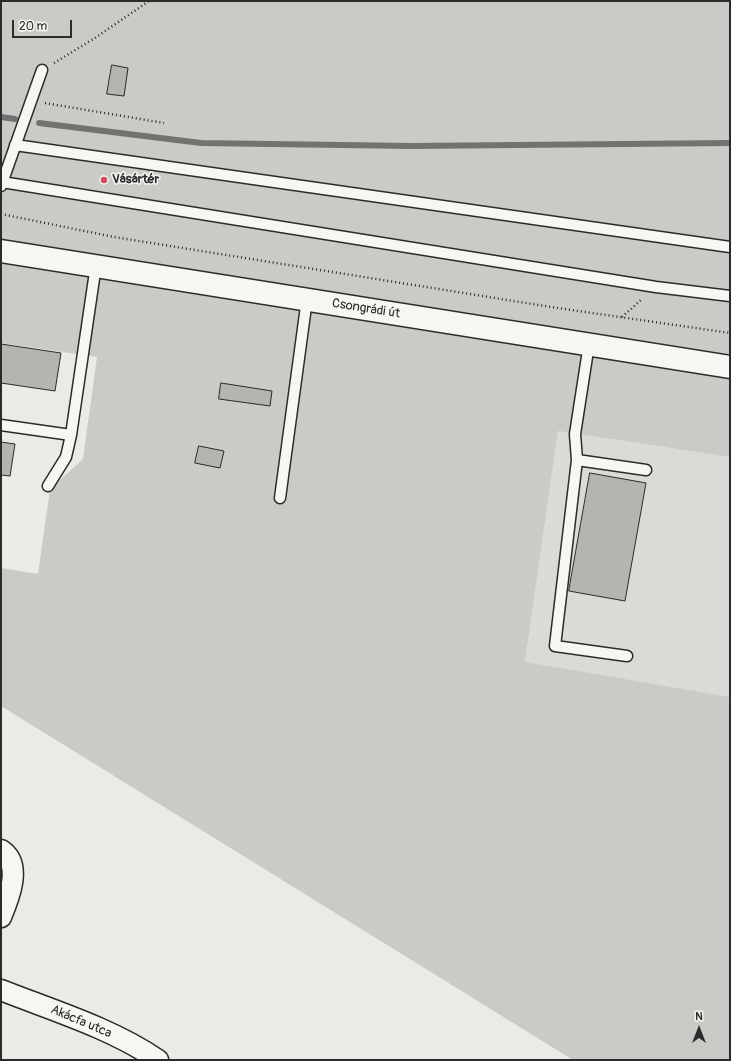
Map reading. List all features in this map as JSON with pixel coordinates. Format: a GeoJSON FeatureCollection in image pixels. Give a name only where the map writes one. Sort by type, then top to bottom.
{"type":"FeatureCollection","features":[{"type":"Feature","properties":{"kind":"main road","name":"Csongrádi út"},"geometry":{"type":"LineString","coordinates":[[1,251],[730,367]]}},
{"type":"Feature","properties":{"kind":"street"},"geometry":{"type":"LineString","coordinates":[[1,917],[9,894],[12,878],[12,867],[9,858],[2,850]]}},
{"type":"Feature","properties":{"kind":"street","name":"Akácfa utca"},"geometry":{"type":"LineString","coordinates":[[1,990],[91,1025],[158,1060]]}},
{"type":"Feature","properties":{"kind":"lane"},"geometry":{"type":"LineString","coordinates":[[42,70],[2,184],[656,287],[730,296]]}},
{"type":"Feature","properties":{"kind":"lane"},"geometry":{"type":"LineString","coordinates":[[15,145],[730,247]]}},
{"type":"Feature","properties":{"kind":"lane"},"geometry":{"type":"LineString","coordinates":[[48,486],[66,457],[71,435],[96,265]]}},
{"type":"Feature","properties":{"kind":"lane"},"geometry":{"type":"LineString","coordinates":[[280,498],[307,299]]}},
{"type":"Feature","properties":{"kind":"lane"},"geometry":{"type":"LineString","coordinates":[[589,344],[575,434],[577,460],[556,646],[627,656]]}},
{"type":"Feature","properties":{"kind":"lane"},"geometry":{"type":"LineString","coordinates":[[1,425],[71,435]]}},
{"type":"Feature","properties":{"kind":"lane"},"geometry":{"type":"LineString","coordinates":[[577,460],[646,470]]}},
{"type":"Feature","properties":{"kind":"path"},"geometry":{"type":"LineString","coordinates":[[42,70],[95,38],[150,1]]}},
{"type":"Feature","properties":{"kind":"path"},"geometry":{"type":"LineString","coordinates":[[31,100],[164,123]]}},
{"type":"Feature","properties":{"kind":"path"},"geometry":{"type":"LineString","coordinates":[[1,214],[114,237],[551,307],[730,333]]}},
{"type":"Feature","properties":{"kind":"path"},"geometry":{"type":"LineString","coordinates":[[622,317],[656,287]]}},
{"type":"Feature","properties":{"kind":"shaded area"},"geometry":{"type":"Polygon","coordinates":[[[1,1],[730,1],[730,457],[558,431],[525,662],[730,697],[730,1060],[573,1060],[1,706],[1,568],[38,574],[50,489],[83,459],[97,357],[1,343],[1,1]]]}},
{"type":"Feature","properties":{"kind":"shaded area"},"geometry":{"type":"Polygon","coordinates":[[[558,431],[730,457],[730,697],[525,663],[558,431]]]}},
{"type":"Feature","properties":{"kind":"building"},"geometry":{"type":"Polygon","coordinates":[[[112,65],[128,68],[124,96],[107,94],[112,65]]]}},
{"type":"Feature","properties":{"kind":"building"},"geometry":{"type":"Polygon","coordinates":[[[1,344],[61,353],[55,391],[1,383],[1,344]]]}},
{"type":"Feature","properties":{"kind":"building"},"geometry":{"type":"Polygon","coordinates":[[[221,383],[272,391],[270,406],[219,399],[221,383]]]}},
{"type":"Feature","properties":{"kind":"building"},"geometry":{"type":"Polygon","coordinates":[[[1,442],[15,444],[10,476],[1,475],[1,442]]]}},
{"type":"Feature","properties":{"kind":"building"},"geometry":{"type":"Polygon","coordinates":[[[199,446],[224,451],[220,468],[195,463],[199,446]]]}},
{"type":"Feature","properties":{"kind":"building"},"geometry":{"type":"Polygon","coordinates":[[[590,473],[646,483],[625,601],[569,591],[590,473]]]}},
{"type":"Feature","properties":{"kind":"waterway"},"geometry":{"type":"LineString","coordinates":[[1,117],[15,119]]}},
{"type":"Feature","properties":{"kind":"waterway"},"geometry":{"type":"LineString","coordinates":[[39,123],[201,143],[411,146],[730,143]]}},
{"type":"Feature","properties":{"kind":"place","name":"Vásártér"},"geometry":{"type":"Point","coordinates":[104,180]}}]}
